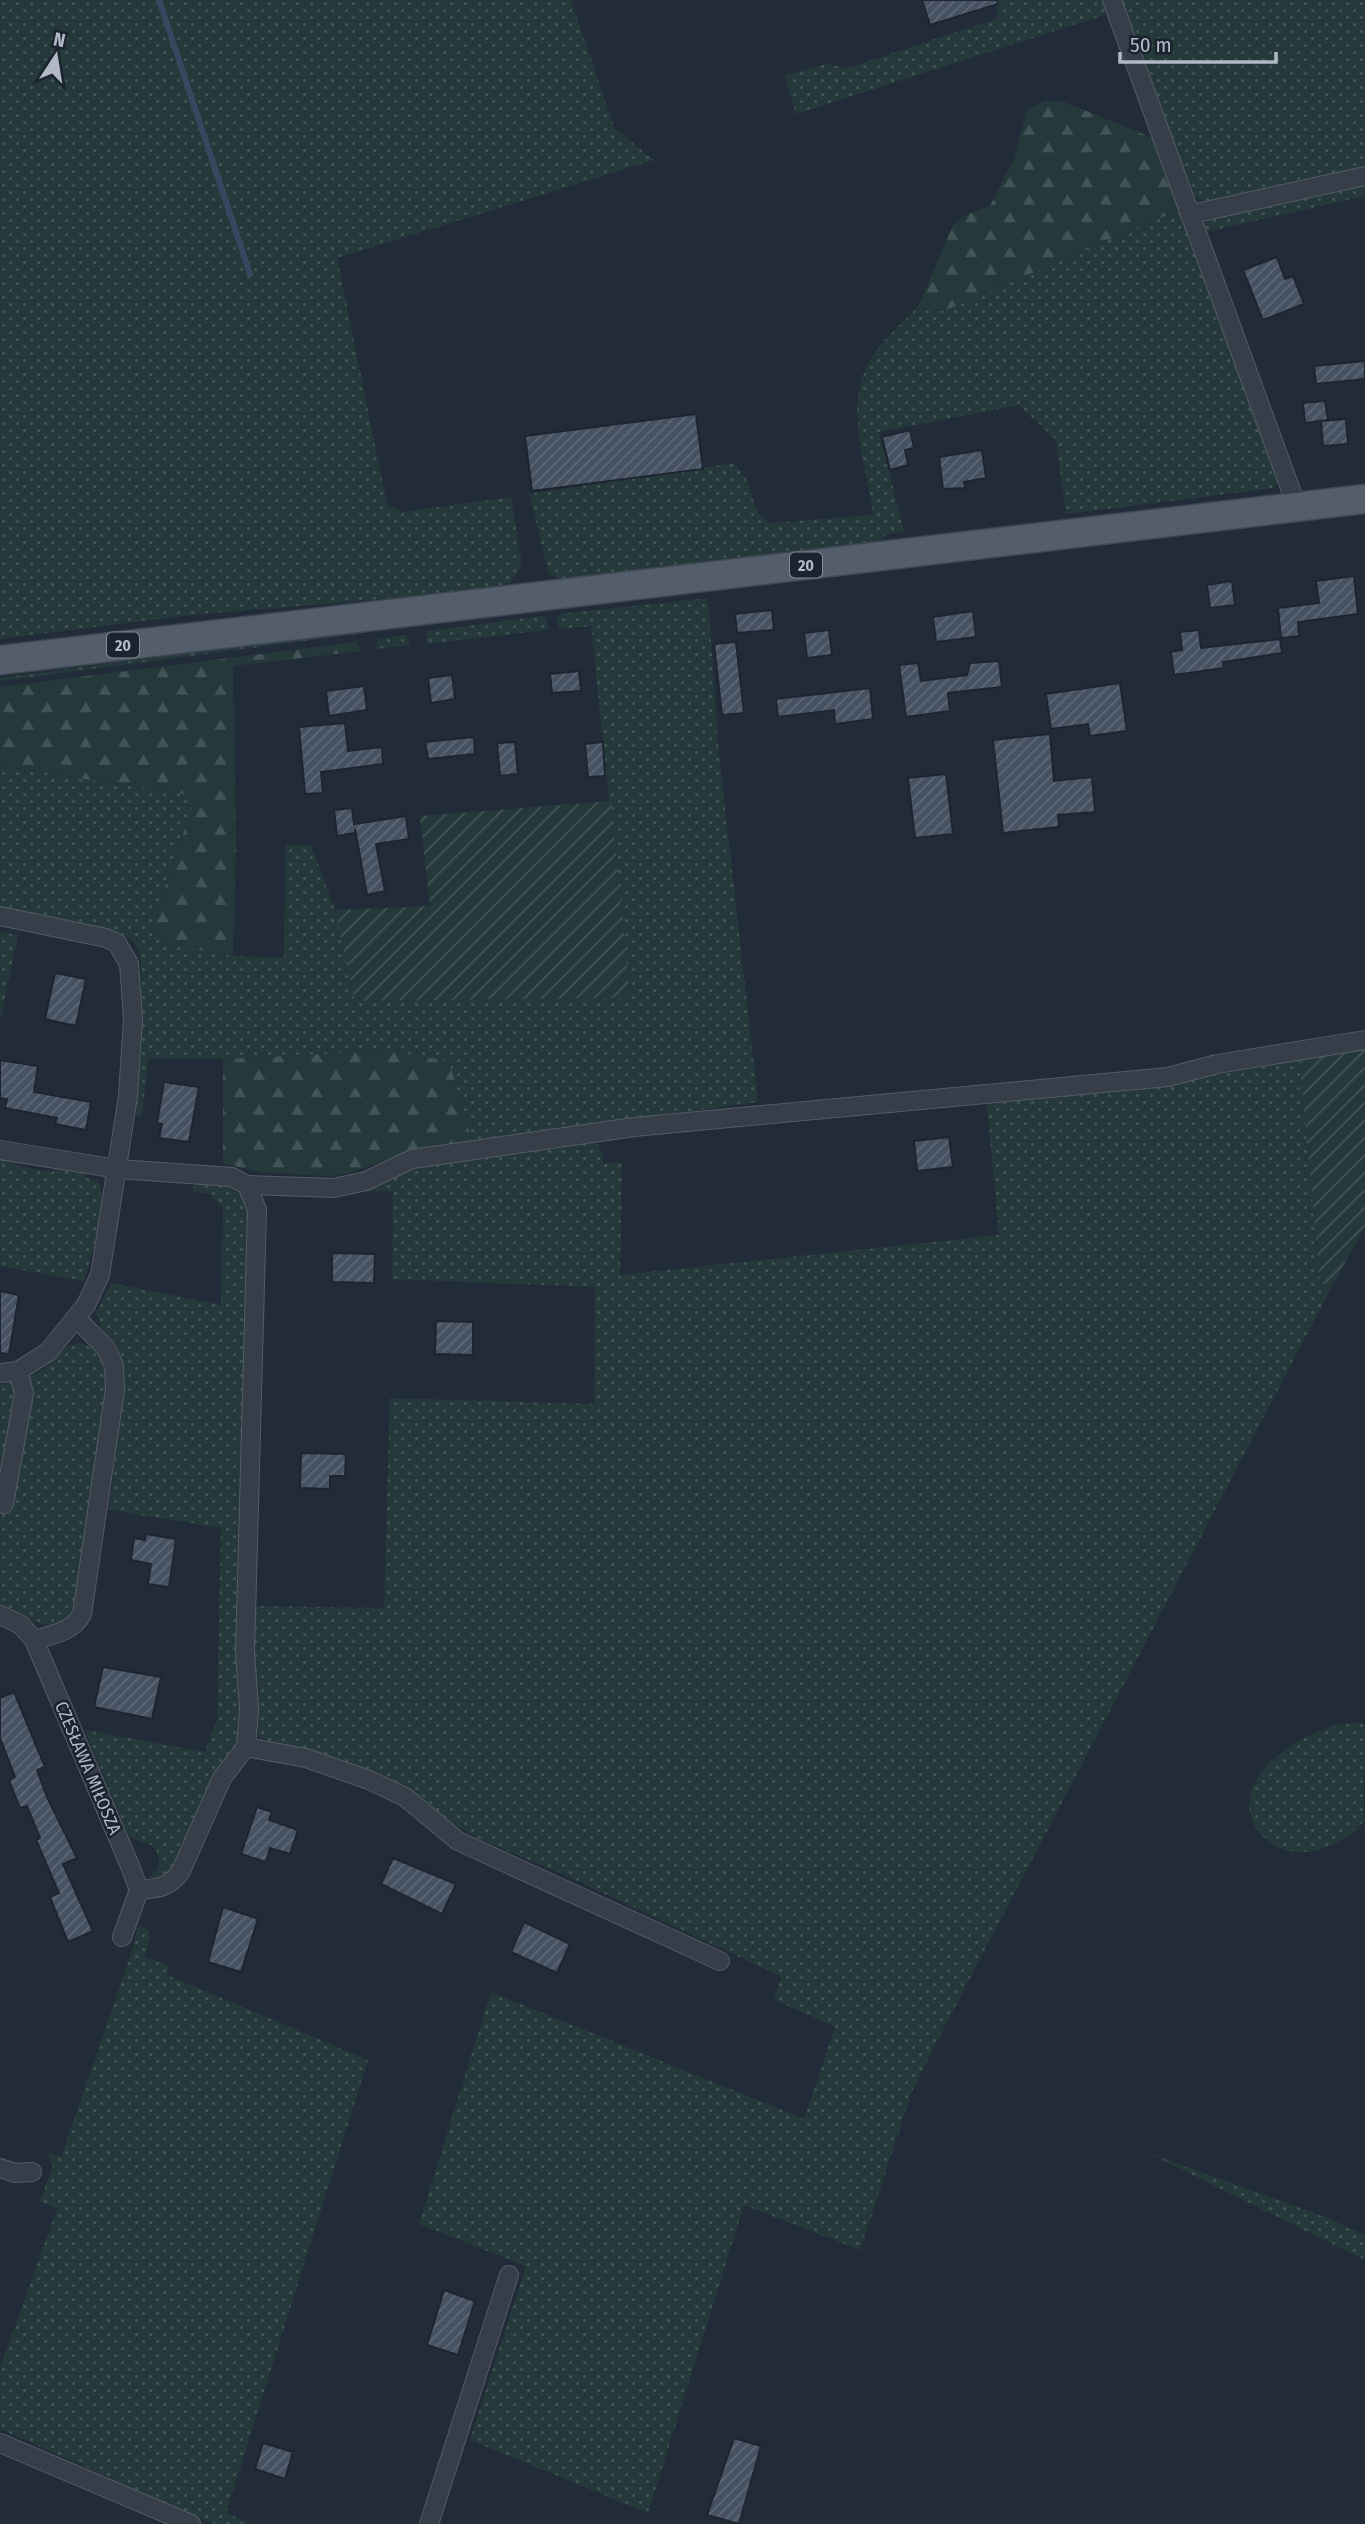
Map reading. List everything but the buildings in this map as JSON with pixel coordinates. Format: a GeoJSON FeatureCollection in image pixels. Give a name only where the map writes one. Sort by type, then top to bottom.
{"type":"FeatureCollection","features":[{"type":"Feature","properties":{"kind":"main road","name":"20"},"geometry":{"type":"LineString","coordinates":[[0,660],[1365,499]]}},
{"type":"Feature","properties":{"kind":"street"},"geometry":{"type":"LineString","coordinates":[[1112,0],[1297,507]]}},
{"type":"Feature","properties":{"kind":"street"},"geometry":{"type":"LineString","coordinates":[[1192,214],[1365,176]]}},
{"type":"Feature","properties":{"kind":"street"},"geometry":{"type":"LineString","coordinates":[[0,916],[106,938],[117,943],[124,951],[132,978],[133,1018],[129,1086],[100,1275],[77,1319],[48,1352],[18,1371],[0,1373]]}},
{"type":"Feature","properties":{"kind":"street"},"geometry":{"type":"LineString","coordinates":[[0,1150],[118,1169],[232,1177],[247,1185],[334,1188],[366,1181],[412,1159],[465,1151],[634,1127],[1168,1077],[1217,1064],[1365,1040]]}},
{"type":"Feature","properties":{"kind":"street"},"geometry":{"type":"LineString","coordinates":[[122,1937],[139,1890],[165,1888],[181,1871],[222,1779],[246,1747],[249,1709],[245,1652],[257,1210],[247,1185]]}},
{"type":"Feature","properties":{"kind":"street"},"geometry":{"type":"LineString","coordinates":[[34,1640],[69,1629],[82,1614],[113,1416],[114,1366],[106,1348],[77,1319]]}},
{"type":"Feature","properties":{"kind":"street"},"geometry":{"type":"LineString","coordinates":[[4,1504],[24,1393],[18,1371]]}},
{"type":"Feature","properties":{"kind":"street","name":"CZESŁAWA MIŁOSZA"},"geometry":{"type":"LineString","coordinates":[[0,1615],[21,1625],[34,1640],[139,1890]]}},
{"type":"Feature","properties":{"kind":"street"},"geometry":{"type":"LineString","coordinates":[[246,1747],[306,1758],[369,1780],[405,1797],[458,1841],[720,1961]]}},
{"type":"Feature","properties":{"kind":"street"},"geometry":{"type":"LineString","coordinates":[[0,2168],[15,2173],[32,2172]]}},
{"type":"Feature","properties":{"kind":"street"},"geometry":{"type":"LineString","coordinates":[[429,2524],[509,2275]]}},
{"type":"Feature","properties":{"kind":"street"},"geometry":{"type":"LineString","coordinates":[[0,2443],[191,2524]]}},
{"type":"Feature","properties":{"kind":"green space"},"geometry":{"type":"Polygon","coordinates":[[[0,0],[571,0],[614,128],[654,160],[337,258],[387,504],[402,512],[511,497],[521,558],[520,568],[510,583],[476,591],[190,615],[0,639],[0,0]]]}},
{"type":"Feature","properties":{"kind":"green space"},"geometry":{"type":"Polygon","coordinates":[[[994,0],[1102,0],[1108,14],[796,114],[785,76],[825,64],[848,68],[999,18],[994,0]]]}},
{"type":"Feature","properties":{"kind":"green space"},"geometry":{"type":"Polygon","coordinates":[[[1123,0],[1365,0],[1365,167],[1204,201],[1195,197],[1122,12],[1123,0]]]}},
{"type":"Feature","properties":{"kind":"green space"},"geometry":{"type":"Polygon","coordinates":[[[1045,101],[1064,102],[1153,138],[1181,209],[944,311],[926,311],[919,305],[953,225],[968,214],[990,206],[1014,159],[1027,110],[1045,101]]]}},
{"type":"Feature","properties":{"kind":"green space"},"geometry":{"type":"Polygon","coordinates":[[[1365,182],[1365,196],[1205,232],[1206,220],[1365,182]]]}},
{"type":"Feature","properties":{"kind":"green space"},"geometry":{"type":"Polygon","coordinates":[[[1181,209],[1279,479],[1274,488],[1066,514],[1056,440],[1019,405],[879,432],[904,532],[886,534],[881,542],[566,582],[549,574],[529,494],[734,463],[746,479],[760,515],[772,523],[873,515],[859,432],[859,392],[875,353],[919,305],[926,311],[944,311],[1181,209]]]}},
{"type":"Feature","properties":{"kind":"green space"},"geometry":{"type":"Polygon","coordinates":[[[708,598],[718,744],[758,1102],[472,1141],[449,1062],[389,1051],[223,1059],[148,1058],[142,1116],[136,1115],[141,1030],[139,950],[132,940],[113,931],[0,907],[0,766],[196,796],[152,925],[164,944],[233,956],[284,958],[286,845],[311,845],[335,910],[355,1001],[630,998],[591,626],[559,629],[557,619],[560,614],[708,598]]]}},
{"type":"Feature","properties":{"kind":"green space"},"geometry":{"type":"Polygon","coordinates":[[[542,616],[546,618],[548,630],[426,644],[427,631],[542,616]]]}},
{"type":"Feature","properties":{"kind":"green space"},"geometry":{"type":"Polygon","coordinates":[[[356,631],[358,634],[0,681],[0,678],[356,631]]]}},
{"type":"Feature","properties":{"kind":"green space"},"geometry":{"type":"Polygon","coordinates":[[[406,635],[410,645],[376,649],[377,639],[406,635]]]}},
{"type":"Feature","properties":{"kind":"green space"},"geometry":{"type":"Polygon","coordinates":[[[356,642],[362,651],[233,666],[236,844],[233,956],[164,944],[152,925],[196,796],[0,766],[0,687],[356,642]]]}},
{"type":"Feature","properties":{"kind":"green space"},"geometry":{"type":"Polygon","coordinates":[[[611,801],[630,998],[355,1001],[335,910],[430,906],[420,816],[611,801]]]}},
{"type":"Feature","properties":{"kind":"green space"},"geometry":{"type":"Polygon","coordinates":[[[0,932],[18,935],[0,1021],[0,932]]]}},
{"type":"Feature","properties":{"kind":"green space"},"geometry":{"type":"Polygon","coordinates":[[[1365,1045],[1365,1226],[1330,1290],[1320,1282],[1299,1055],[1365,1045]]]}},
{"type":"Feature","properties":{"kind":"green space"},"geometry":{"type":"Polygon","coordinates":[[[389,1051],[449,1061],[472,1141],[396,1157],[345,1174],[328,1176],[259,1172],[223,1163],[223,1059],[389,1051]]]}},
{"type":"Feature","properties":{"kind":"green space"},"geometry":{"type":"Polygon","coordinates":[[[1299,1055],[1320,1282],[1330,1290],[934,2047],[912,2092],[860,2250],[744,2205],[648,2513],[470,2440],[526,2266],[419,2224],[491,1992],[804,2119],[835,2027],[773,1999],[782,1977],[565,1875],[479,1839],[440,1815],[258,1736],[251,1656],[255,1606],[384,1608],[390,1398],[594,1404],[595,1287],[392,1279],[393,1191],[354,1192],[417,1168],[587,1140],[597,1143],[603,1155],[603,1164],[622,1162],[620,1275],[999,1235],[987,1104],[1131,1087],[1299,1055]]]}},
{"type":"Feature","properties":{"kind":"green space"},"geometry":{"type":"Polygon","coordinates":[[[0,1158],[14,1160],[16,1166],[52,1172],[58,1167],[86,1172],[85,1177],[99,1183],[100,1217],[84,1281],[0,1266],[0,1158]]]}},
{"type":"Feature","properties":{"kind":"green space"},"geometry":{"type":"Polygon","coordinates":[[[194,1184],[231,1186],[241,1196],[250,1216],[242,1705],[238,1743],[174,1865],[162,1879],[148,1878],[159,1868],[157,1852],[154,1847],[128,1835],[85,1730],[205,1752],[217,1719],[221,1528],[109,1510],[125,1371],[116,1343],[102,1329],[96,1313],[111,1283],[221,1305],[223,1207],[209,1193],[192,1192],[194,1184]]]}},
{"type":"Feature","properties":{"kind":"green space"},"geometry":{"type":"Polygon","coordinates":[[[79,1343],[93,1348],[101,1356],[109,1382],[74,1610],[54,1624],[45,1624],[0,1606],[0,1384],[33,1375],[48,1365],[63,1349],[79,1343]]]}},
{"type":"Feature","properties":{"kind":"green space"},"geometry":{"type":"Polygon","coordinates":[[[1359,1722],[1365,1725],[1364,1821],[1336,1843],[1308,1852],[1282,1849],[1263,1837],[1251,1818],[1251,1794],[1264,1769],[1294,1744],[1310,1736],[1333,1726],[1359,1722]]]}},
{"type":"Feature","properties":{"kind":"green space"},"geometry":{"type":"Polygon","coordinates":[[[138,1926],[148,1929],[150,1937],[145,1957],[170,1966],[167,1975],[368,2060],[226,2513],[253,2524],[214,2524],[0,2429],[0,2368],[57,2209],[40,2201],[53,2167],[47,2152],[61,2157],[132,1951],[138,1926]]]}},
{"type":"Feature","properties":{"kind":"green space"},"geometry":{"type":"Polygon","coordinates":[[[1148,2153],[1325,2217],[1365,2235],[1365,2260],[1148,2153]]]}},
{"type":"Feature","properties":{"kind":"waterway"},"geometry":{"type":"LineString","coordinates":[[159,0],[250,274]]}}]}
